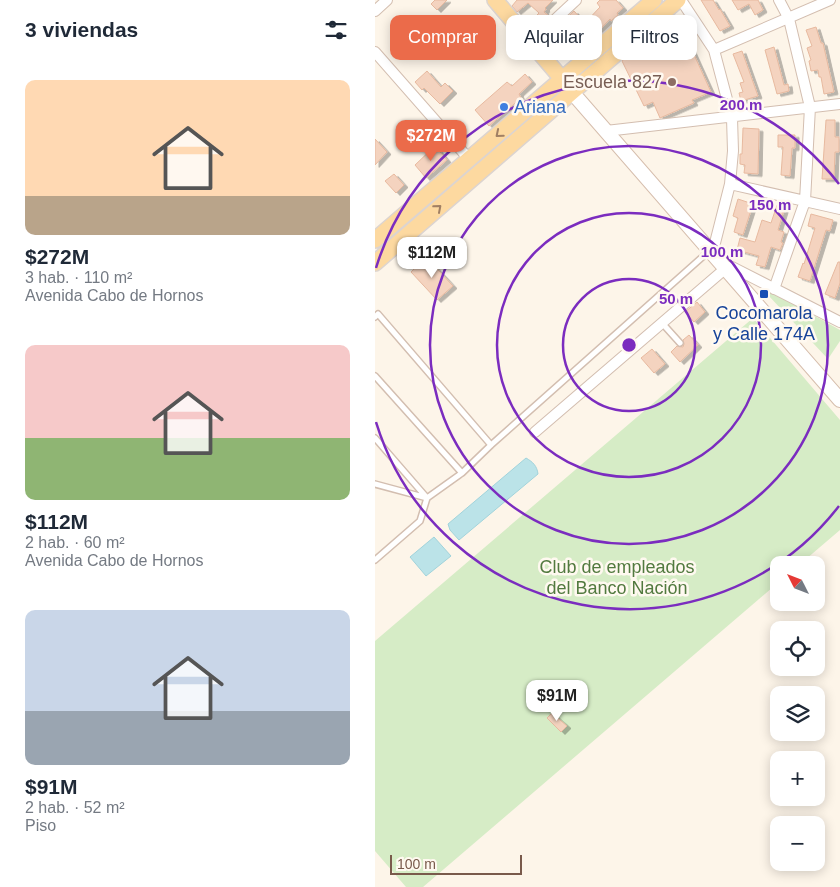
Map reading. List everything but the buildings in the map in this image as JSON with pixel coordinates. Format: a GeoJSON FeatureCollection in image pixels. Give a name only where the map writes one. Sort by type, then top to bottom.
{"type":"FeatureCollection","features":[{"type":"Feature","properties":{"kind":"main road"},"geometry":{"type":"LineString","coordinates":[[495,0],[508,15]]}},
{"type":"Feature","properties":{"kind":"main road"},"geometry":{"type":"LineString","coordinates":[[378,256],[567,85],[654,0]]}},
{"type":"Feature","properties":{"kind":"main road"},"geometry":{"type":"LineString","coordinates":[[375,240],[469,159],[679,0]]}},
{"type":"Feature","properties":{"kind":"main road"},"geometry":{"type":"LineString","coordinates":[[546,60],[840,400]]}},
{"type":"Feature","properties":{"kind":"street"},"geometry":{"type":"LineString","coordinates":[[375,11],[387,0]]}},
{"type":"Feature","properties":{"kind":"street"},"geometry":{"type":"LineString","coordinates":[[560,15],[576,0]]}},
{"type":"Feature","properties":{"kind":"street"},"geometry":{"type":"LineString","coordinates":[[679,0],[714,50],[732,118],[731,184],[715,243],[710,250]]}},
{"type":"Feature","properties":{"kind":"street"},"geometry":{"type":"LineString","coordinates":[[774,289],[805,202],[810,107],[789,19],[779,0]]}},
{"type":"Feature","properties":{"kind":"street"},"geometry":{"type":"LineString","coordinates":[[714,50],[829,0]]}},
{"type":"Feature","properties":{"kind":"street"},"geometry":{"type":"LineString","coordinates":[[375,52],[469,159]]}},
{"type":"Feature","properties":{"kind":"street"},"geometry":{"type":"LineString","coordinates":[[606,131],[732,118],[840,104]]}},
{"type":"Feature","properties":{"kind":"street"},"geometry":{"type":"LineString","coordinates":[[731,184],[840,210]]}},
{"type":"Feature","properties":{"kind":"street"},"geometry":{"type":"LineString","coordinates":[[535,432],[726,268],[732,267],[840,322]]}},
{"type":"Feature","properties":{"kind":"lane"},"geometry":{"type":"LineString","coordinates":[[375,560],[420,521],[427,498],[462,473],[710,250]]}},
{"type":"Feature","properties":{"kind":"lane"},"geometry":{"type":"LineString","coordinates":[[375,317],[378,314],[491,445]]}},
{"type":"Feature","properties":{"kind":"lane"},"geometry":{"type":"LineString","coordinates":[[662,323],[680,343]]}},
{"type":"Feature","properties":{"kind":"lane"},"geometry":{"type":"LineString","coordinates":[[375,376],[462,473]]}},
{"type":"Feature","properties":{"kind":"lane"},"geometry":{"type":"LineString","coordinates":[[375,438],[427,498]]}},
{"type":"Feature","properties":{"kind":"lane"},"geometry":{"type":"LineString","coordinates":[[375,484],[427,498]]}},
{"type":"Feature","properties":{"kind":"green space"},"geometry":{"type":"Polygon","coordinates":[[[770,291],[840,330],[840,341],[828,359],[767,294],[770,291]]]}},
{"type":"Feature","properties":{"kind":"green space","name":"Club de empleados del Banco Nación"},"geometry":{"type":"Polygon","coordinates":[[[753,318],[840,420],[840,530],[810,556],[770,556],[770,590],[423,887],[406,887],[375,851],[375,641],[753,318]]]}},
{"type":"Feature","properties":{"kind":"water"},"geometry":{"type":"Polygon","coordinates":[[[526,458],[534,464],[538,474],[459,540],[450,530],[448,524],[526,458]]]}},
{"type":"Feature","properties":{"kind":"water"},"geometry":{"type":"Polygon","coordinates":[[[434,537],[451,556],[426,576],[410,557],[434,537]]]}},
{"type":"Feature","properties":{"kind":"place","name":"Escuela 827"},"geometry":{"type":"Point","coordinates":[672,82]}},
{"type":"Feature","properties":{"kind":"place","name":"Ariana"},"geometry":{"type":"Point","coordinates":[504,107]}},
{"type":"Feature","properties":{"kind":"place","name":"Cocomarola y Calle 174A"},"geometry":{"type":"Point","coordinates":[764,294]}}]}
